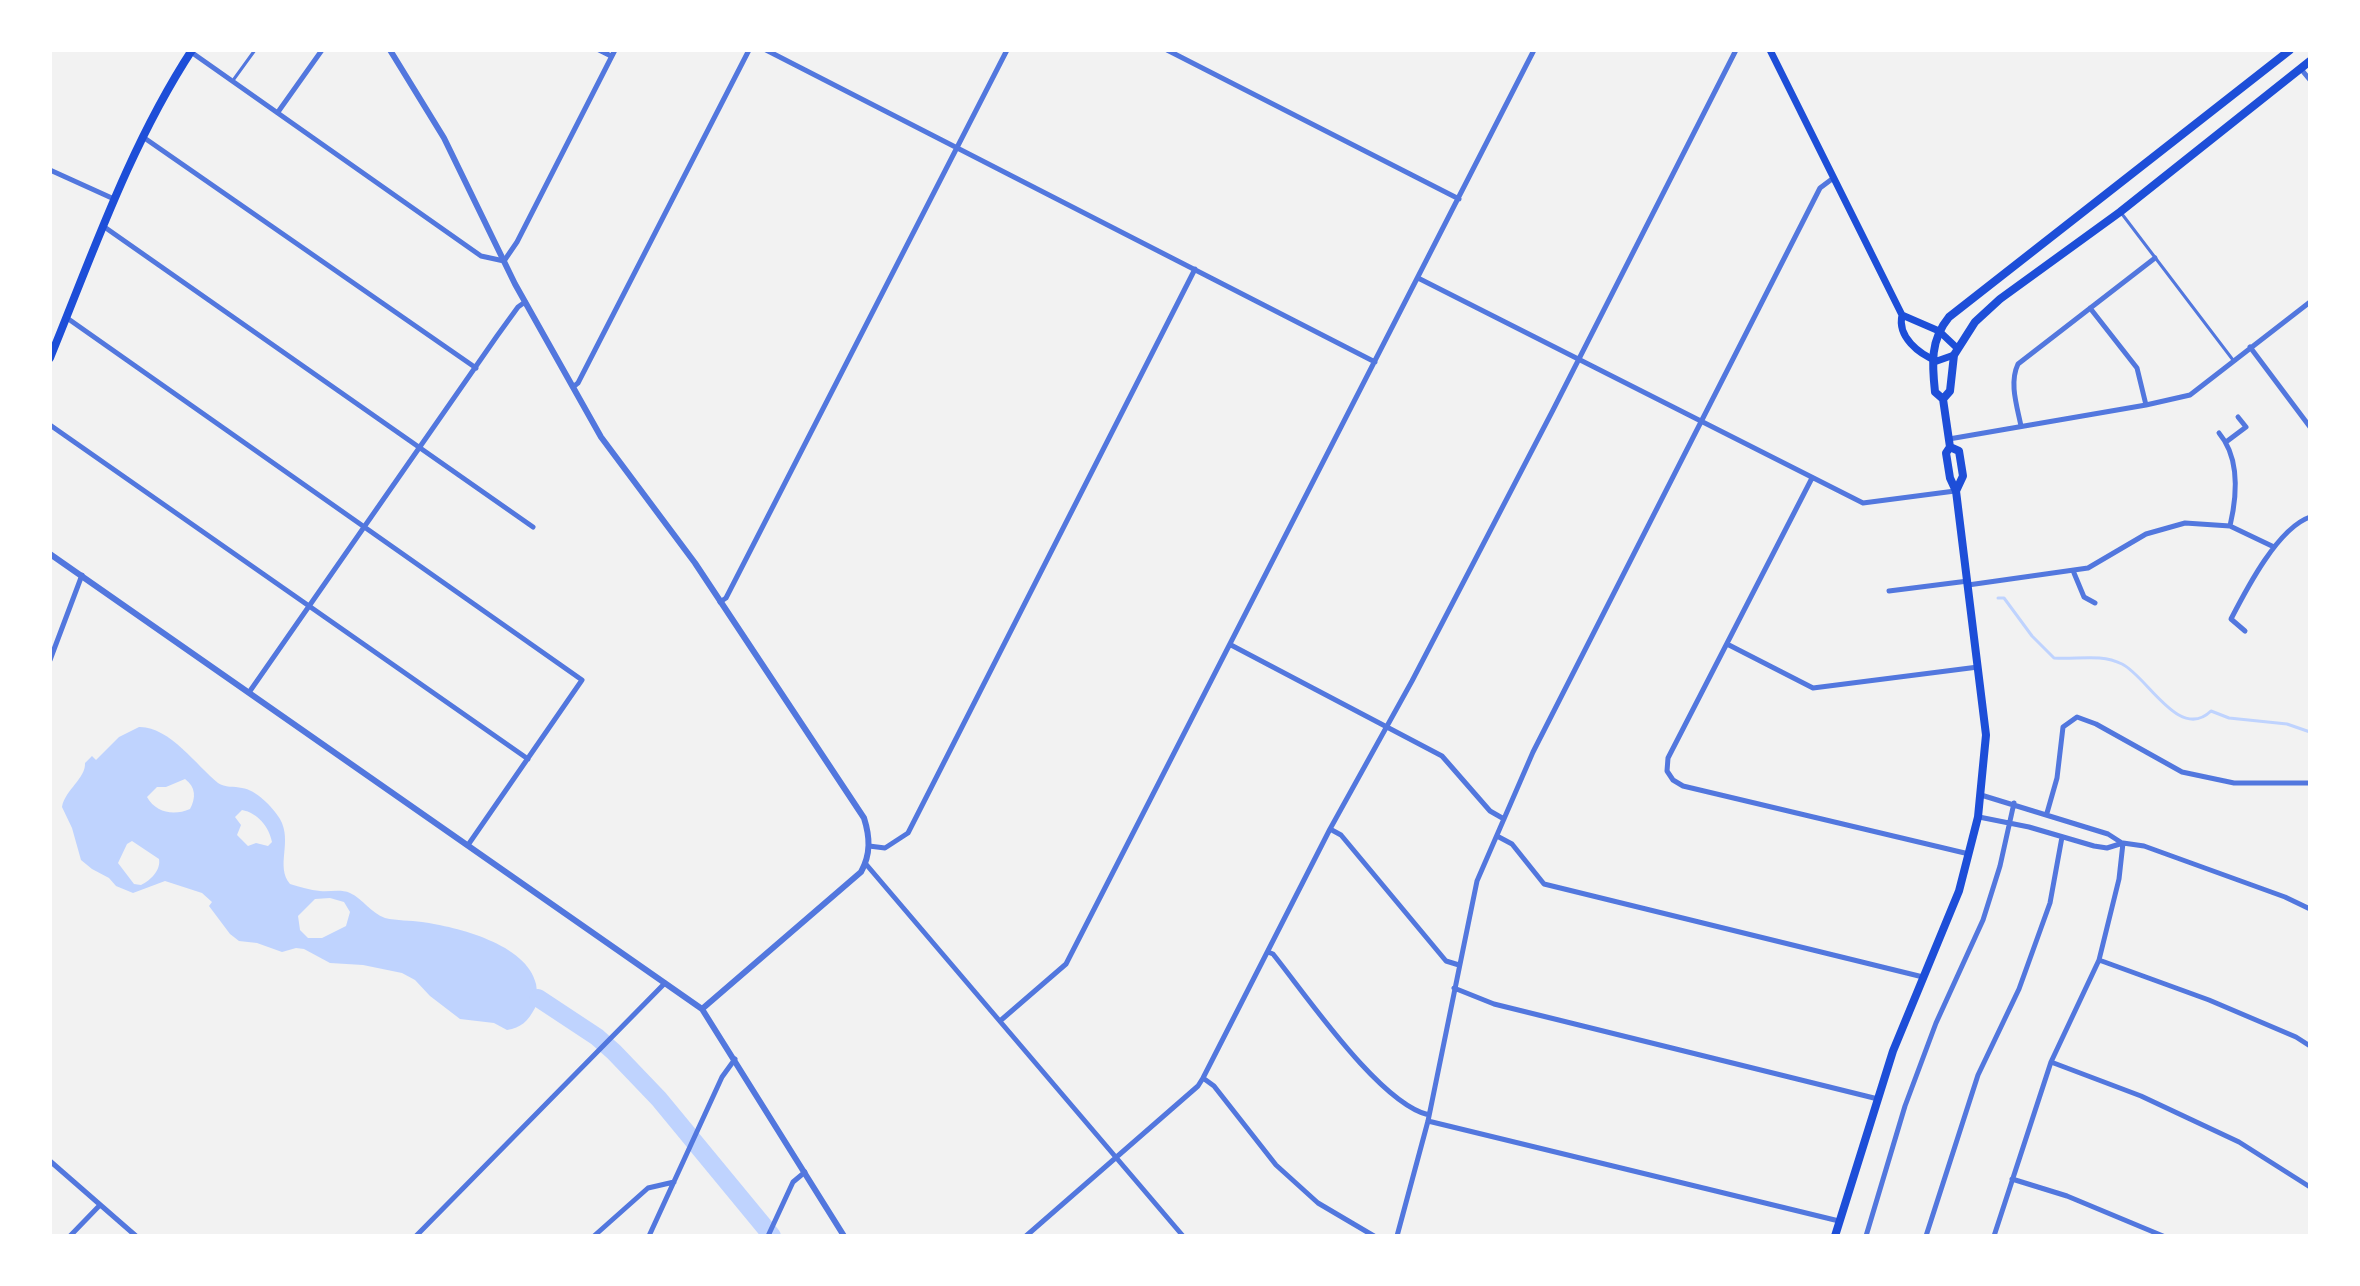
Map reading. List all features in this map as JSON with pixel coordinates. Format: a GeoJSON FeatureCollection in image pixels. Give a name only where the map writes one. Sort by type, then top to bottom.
{"type":"FeatureCollection","features":[{"type":"Feature","properties":{"kind":"main road"},"geometry":{"type":"LineString","coordinates":[[1770,50],[1902,315],[1939,331],[1955,352],[1950,391],[1943,399]]}},
{"type":"Feature","properties":{"kind":"main road"},"geometry":{"type":"LineString","coordinates":[[1835,1236],[1893,1051],[1959,891],[1981,795],[1986,735],[1956,491],[1947,463],[1946,453],[1950,443],[1943,399],[1935,392],[1932,359],[1939,331],[1949,317],[2290,50]]}},
{"type":"Feature","properties":{"kind":"main road"},"geometry":{"type":"LineString","coordinates":[[50,358],[142,136],[191,51]]}},
{"type":"Feature","properties":{"kind":"main road"},"geometry":{"type":"LineString","coordinates":[[1902,315],[1900,323],[1916,349],[1932,359],[1943,361],[1955,352],[1975,322],[2000,299],[2120,212],[2310,61]]}},
{"type":"Feature","properties":{"kind":"main road"},"geometry":{"type":"LineString","coordinates":[[2065,225],[2079,242]]}},
{"type":"Feature","properties":{"kind":"main road"},"geometry":{"type":"LineString","coordinates":[[1950,443],[1959,451],[1963,476],[1956,491]]}},
{"type":"Feature","properties":{"kind":"street"},"geometry":{"type":"LineString","coordinates":[[278,112],[322,50]]}},
{"type":"Feature","properties":{"kind":"street"},"geometry":{"type":"LineString","coordinates":[[390,50],[444,138],[525,302],[601,437],[668,526],[864,818],[869,846],[865,863],[852,881],[702,1009]]}},
{"type":"Feature","properties":{"kind":"street"},"geometry":{"type":"LineString","coordinates":[[504,261],[517,242],[613,53],[599,50]]}},
{"type":"Feature","properties":{"kind":"street"},"geometry":{"type":"LineString","coordinates":[[573,387],[578,383],[749,50]]}},
{"type":"Feature","properties":{"kind":"street"},"geometry":{"type":"LineString","coordinates":[[766,50],[1375,362]]}},
{"type":"Feature","properties":{"kind":"street"},"geometry":{"type":"LineString","coordinates":[[720,602],[726,598],[1007,50]]}},
{"type":"Feature","properties":{"kind":"street"},"geometry":{"type":"LineString","coordinates":[[1167,50],[1459,199]]}},
{"type":"Feature","properties":{"kind":"street"},"geometry":{"type":"LineString","coordinates":[[1000,1021],[1066,964],[1534,50]]}},
{"type":"Feature","properties":{"kind":"street"},"geometry":{"type":"LineString","coordinates":[[1026,1236],[1198,1086],[1203,1078],[1736,50]]}},
{"type":"Feature","properties":{"kind":"street"},"geometry":{"type":"LineString","coordinates":[[191,51],[481,256],[504,261]]}},
{"type":"Feature","properties":{"kind":"street"},"geometry":{"type":"LineString","coordinates":[[2301,68],[2310,80]]}},
{"type":"Feature","properties":{"kind":"street"},"geometry":{"type":"LineString","coordinates":[[142,136],[476,368]]}},
{"type":"Feature","properties":{"kind":"street"},"geometry":{"type":"LineString","coordinates":[[50,170],[114,199]]}},
{"type":"Feature","properties":{"kind":"street"},"geometry":{"type":"LineString","coordinates":[[1397,1236],[1428,1118],[1477,881],[1533,752],[1820,188],[1832,179]]}},
{"type":"Feature","properties":{"kind":"street"},"geometry":{"type":"LineString","coordinates":[[103,226],[533,527]]}},
{"type":"Feature","properties":{"kind":"street"},"geometry":{"type":"LineString","coordinates":[[2021,426],[2013,374],[2018,364],[2155,258]]}},
{"type":"Feature","properties":{"kind":"street"},"geometry":{"type":"LineString","coordinates":[[869,846],[885,848],[908,833],[1195,269]]}},
{"type":"Feature","properties":{"kind":"street"},"geometry":{"type":"LineString","coordinates":[[1418,278],[1866,504],[1956,491]]}},
{"type":"Feature","properties":{"kind":"street"},"geometry":{"type":"LineString","coordinates":[[250,691],[518,307],[525,302]]}},
{"type":"Feature","properties":{"kind":"street"},"geometry":{"type":"LineString","coordinates":[[1950,443],[2021,426],[2190,395],[2310,302]]}},
{"type":"Feature","properties":{"kind":"street"},"geometry":{"type":"LineString","coordinates":[[2090,308],[2137,368],[2146,405]]}},
{"type":"Feature","properties":{"kind":"street"},"geometry":{"type":"LineString","coordinates":[[67,318],[582,680],[468,845]]}},
{"type":"Feature","properties":{"kind":"street"},"geometry":{"type":"LineString","coordinates":[[2250,347],[2310,427]]}},
{"type":"Feature","properties":{"kind":"street"},"geometry":{"type":"LineString","coordinates":[[2226,442],[2246,427],[2238,417]]}},
{"type":"Feature","properties":{"kind":"street"},"geometry":{"type":"LineString","coordinates":[[50,425],[528,759]]}},
{"type":"Feature","properties":{"kind":"street"},"geometry":{"type":"LineString","coordinates":[[2219,433],[2226,442],[2237,490],[2230,526]]}},
{"type":"Feature","properties":{"kind":"street"},"geometry":{"type":"LineString","coordinates":[[1812,478],[1668,758],[1667,771],[1673,780],[1683,786],[1969,854]]}},
{"type":"Feature","properties":{"kind":"street"},"geometry":{"type":"LineString","coordinates":[[2245,631],[2231,619],[2250,583],[2274,547],[2310,517]]}},
{"type":"Feature","properties":{"kind":"street"},"geometry":{"type":"LineString","coordinates":[[1889,591],[2074,572],[2098,564],[2146,534],[2173,525],[2199,522],[2230,526],[2274,547]]}},
{"type":"Feature","properties":{"kind":"street"},"geometry":{"type":"LineString","coordinates":[[50,554],[702,1009],[844,1236]]}},
{"type":"Feature","properties":{"kind":"street"},"geometry":{"type":"LineString","coordinates":[[2074,572],[2084,597],[2095,603]]}},
{"type":"Feature","properties":{"kind":"street"},"geometry":{"type":"LineString","coordinates":[[50,660],[82,574]]}},
{"type":"Feature","properties":{"kind":"street"},"geometry":{"type":"LineString","coordinates":[[1727,644],[1813,688],[1979,667]]}},
{"type":"Feature","properties":{"kind":"street"},"geometry":{"type":"LineString","coordinates":[[1231,645],[1442,756],[1490,811],[1504,819]]}},
{"type":"Feature","properties":{"kind":"street"},"geometry":{"type":"LineString","coordinates":[[2047,813],[2057,778],[2063,727],[2077,717],[2096,724],[2182,772],[2234,783],[2308,783]]}},
{"type":"Feature","properties":{"kind":"street"},"geometry":{"type":"LineString","coordinates":[[1981,795],[2047,813],[2108,834],[2123,843],[2144,846],[2310,909]]}},
{"type":"Feature","properties":{"kind":"street"},"geometry":{"type":"LineString","coordinates":[[1866,1236],[1905,1106],[1936,1023],[1983,920],[2000,866],[2014,803]]}},
{"type":"Feature","properties":{"kind":"street"},"geometry":{"type":"LineString","coordinates":[[1978,817],[2107,848],[2123,843]]}},
{"type":"Feature","properties":{"kind":"street"},"geometry":{"type":"LineString","coordinates":[[1330,829],[1341,835],[1446,961],[1459,965]]}},
{"type":"Feature","properties":{"kind":"street"},"geometry":{"type":"LineString","coordinates":[[1497,836],[1512,844],[1544,884],[1923,978]]}},
{"type":"Feature","properties":{"kind":"street"},"geometry":{"type":"LineString","coordinates":[[1926,1236],[1978,1075],[2019,989],[2050,903],[2062,837]]}},
{"type":"Feature","properties":{"kind":"street"},"geometry":{"type":"LineString","coordinates":[[1994,1236],[2051,1062],[2099,960],[2119,879],[2123,843]]}},
{"type":"Feature","properties":{"kind":"street"},"geometry":{"type":"LineString","coordinates":[[865,863],[1183,1236]]}},
{"type":"Feature","properties":{"kind":"street"},"geometry":{"type":"LineString","coordinates":[[1268,952],[1273,954],[1380,1083],[1428,1118],[1839,1221]]}},
{"type":"Feature","properties":{"kind":"street"},"geometry":{"type":"LineString","coordinates":[[2099,960],[2209,1000],[2310,1046]]}},
{"type":"Feature","properties":{"kind":"street"},"geometry":{"type":"LineString","coordinates":[[416,1236],[666,981]]}},
{"type":"Feature","properties":{"kind":"street"},"geometry":{"type":"LineString","coordinates":[[1454,988],[1494,1004],[1878,1099]]}},
{"type":"Feature","properties":{"kind":"street"},"geometry":{"type":"LineString","coordinates":[[649,1236],[722,1077],[735,1058]]}},
{"type":"Feature","properties":{"kind":"street"},"geometry":{"type":"LineString","coordinates":[[2051,1062],[2141,1096],[2239,1142],[2310,1187]]}},
{"type":"Feature","properties":{"kind":"street"},"geometry":{"type":"LineString","coordinates":[[1203,1078],[1214,1086],[1276,1165],[1318,1203],[1374,1236]]}},
{"type":"Feature","properties":{"kind":"street"},"geometry":{"type":"LineString","coordinates":[[50,1161],[136,1236]]}},
{"type":"Feature","properties":{"kind":"street"},"geometry":{"type":"LineString","coordinates":[[768,1236],[793,1182],[805,1172]]}},
{"type":"Feature","properties":{"kind":"street"},"geometry":{"type":"LineString","coordinates":[[2012,1179],[2067,1196],[2163,1236]]}},
{"type":"Feature","properties":{"kind":"street"},"geometry":{"type":"LineString","coordinates":[[594,1236],[648,1188],[675,1182]]}},
{"type":"Feature","properties":{"kind":"street"},"geometry":{"type":"LineString","coordinates":[[70,1236],[100,1205]]}},
{"type":"Feature","properties":{"kind":"lane"},"geometry":{"type":"LineString","coordinates":[[232,81],[255,50]]}},
{"type":"Feature","properties":{"kind":"lane"},"geometry":{"type":"LineString","coordinates":[[2120,212],[2233,360]]}},
{"type":"Feature","properties":{"kind":"water"},"geometry":{"type":"Polygon","coordinates":[[[139,727],[150,728],[182,748],[218,783],[247,789],[263,799],[277,814],[284,828],[284,869],[290,884],[316,891],[347,892],[385,918],[453,928],[505,948],[530,970],[536,984],[537,1002],[530,1017],[520,1026],[507,1030],[494,1023],[460,1019],[415,980],[402,973],[363,965],[330,963],[304,949],[282,952],[257,943],[239,941],[230,934],[209,906],[212,902],[202,893],[165,881],[133,893],[116,886],[81,860],[62,807],[82,774],[85,763],[92,756],[96,760],[119,737],[139,727]],[[185,779],[166,787],[157,787],[147,797],[155,807],[172,812],[190,809],[194,793],[189,782],[185,779]],[[242,810],[235,817],[241,825],[237,835],[248,846],[256,843],[268,846],[272,842],[258,817],[242,810]],[[132,841],[127,844],[118,863],[134,884],[141,885],[154,874],[159,859],[132,841]],[[330,898],[315,899],[298,916],[300,930],[308,938],[322,938],[346,926],[350,912],[344,902],[330,898]]]}},
{"type":"Feature","properties":{"kind":"waterway"},"geometry":{"type":"LineString","coordinates":[[1998,598],[2004,598],[2032,636],[2054,658],[2097,658],[2122,664],[2175,713],[2187,718],[2199,718],[2211,711],[2229,718],[2287,724],[2310,732]]}},
{"type":"Feature","properties":{"kind":"waterway"},"geometry":{"type":"LineString","coordinates":[[538,998],[614,1052],[659,1099],[772,1236]]}}]}
